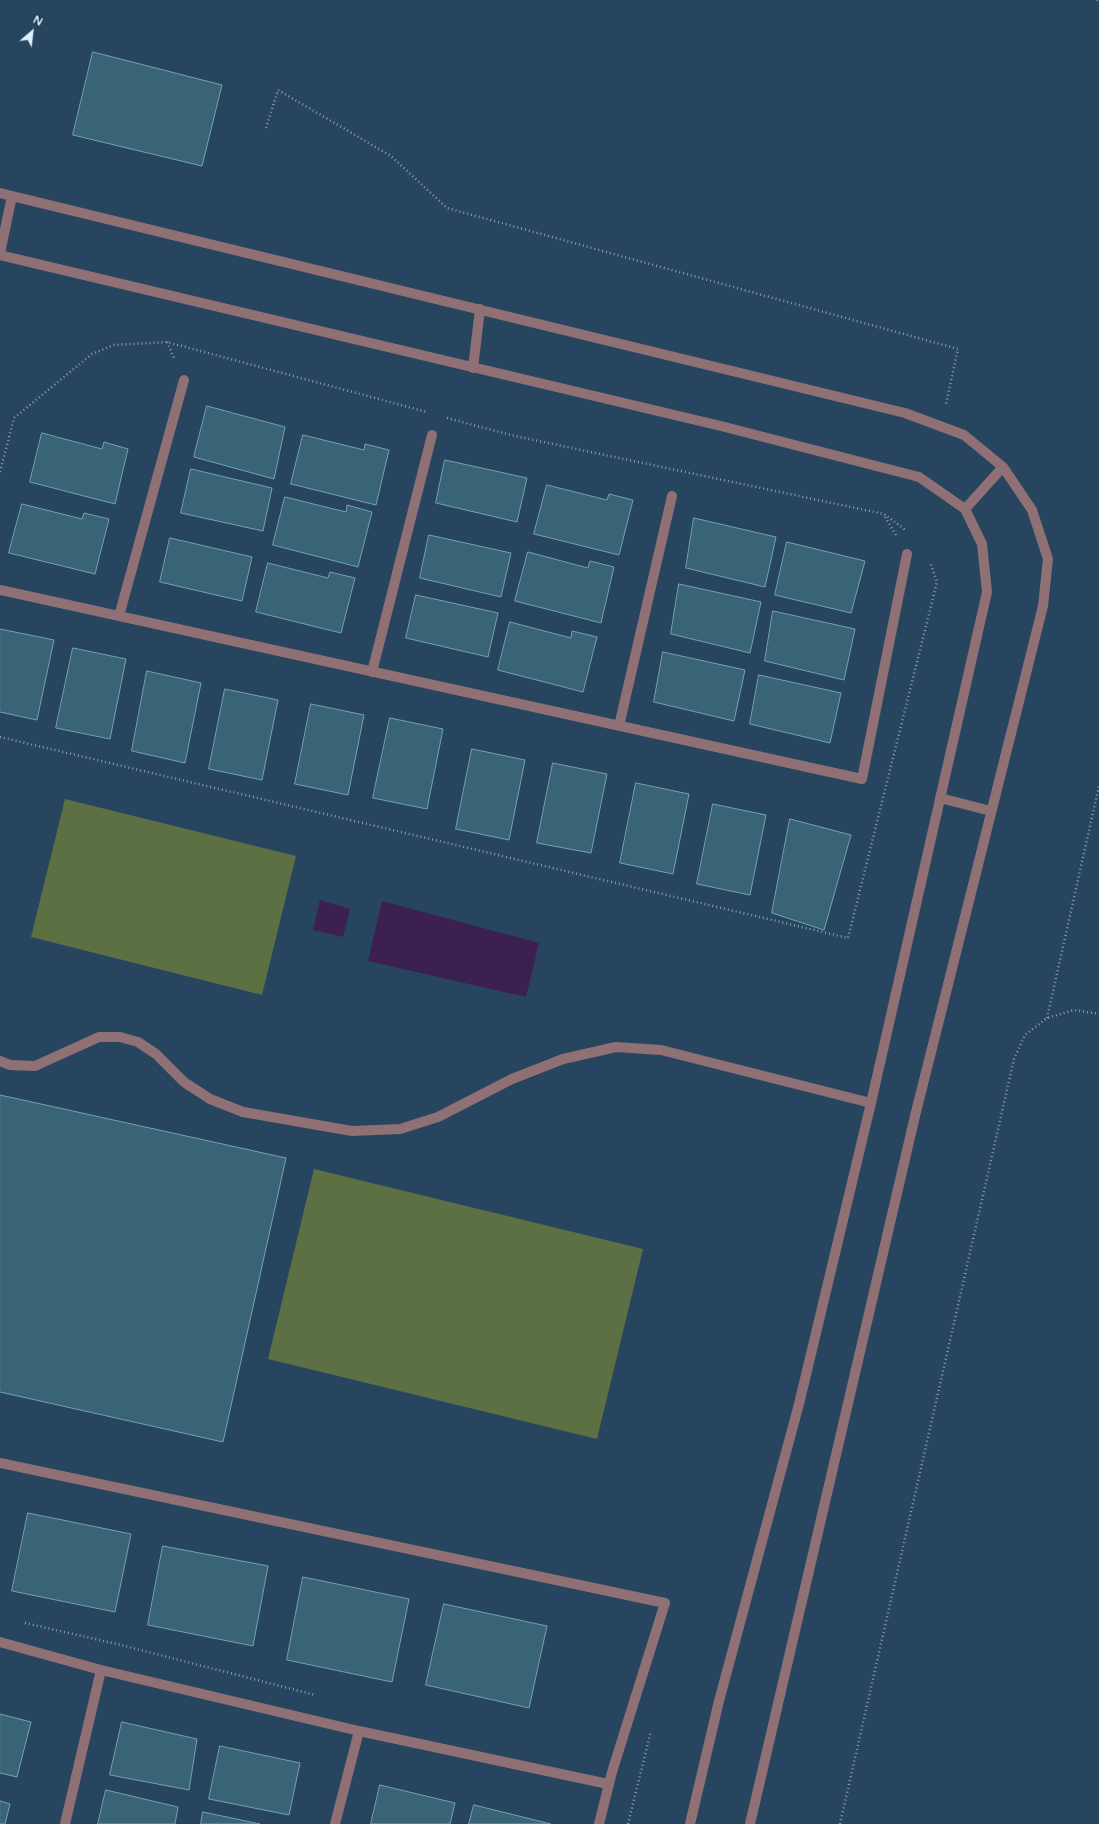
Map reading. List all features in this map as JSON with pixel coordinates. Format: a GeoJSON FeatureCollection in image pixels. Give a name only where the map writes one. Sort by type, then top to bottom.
{"type":"FeatureCollection","features":[{"type":"Feature","properties":{"kind":"street"},"geometry":{"type":"LineString","coordinates":[[0,193],[906,413],[964,435],[1003,467],[1032,510],[1048,559],[1043,606],[915,1116],[750,1824]]}},
{"type":"Feature","properties":{"kind":"street"},"geometry":{"type":"LineString","coordinates":[[12,196],[0,254],[472,368],[721,426],[919,477],[965,509],[982,544],[987,592],[871,1103],[799,1404],[719,1701],[690,1824]]}},
{"type":"Feature","properties":{"kind":"street"},"geometry":{"type":"LineString","coordinates":[[472,368],[480,309]]}},
{"type":"Feature","properties":{"kind":"street"},"geometry":{"type":"LineString","coordinates":[[119,616],[184,380]]}},
{"type":"Feature","properties":{"kind":"street"},"geometry":{"type":"LineString","coordinates":[[372,672],[432,435]]}},
{"type":"Feature","properties":{"kind":"street"},"geometry":{"type":"LineString","coordinates":[[965,509],[1003,467]]}},
{"type":"Feature","properties":{"kind":"street"},"geometry":{"type":"LineString","coordinates":[[619,726],[672,496]]}},
{"type":"Feature","properties":{"kind":"street"},"geometry":{"type":"LineString","coordinates":[[0,590],[862,779],[907,554]]}},
{"type":"Feature","properties":{"kind":"street"},"geometry":{"type":"LineString","coordinates":[[940,798],[991,811]]}},
{"type":"Feature","properties":{"kind":"street"},"geometry":{"type":"LineString","coordinates":[[0,1061],[10,1065],[35,1066],[99,1037],[120,1037],[138,1042],[156,1054],[184,1082],[210,1099],[243,1112],[352,1131],[400,1129],[438,1117],[512,1079],[563,1059],[616,1047],[661,1050],[871,1103]]}},
{"type":"Feature","properties":{"kind":"street"},"geometry":{"type":"LineString","coordinates":[[0,1463],[665,1603],[608,1784],[598,1824]]}},
{"type":"Feature","properties":{"kind":"street"},"geometry":{"type":"LineString","coordinates":[[0,1642],[101,1670],[359,1731],[608,1784]]}},
{"type":"Feature","properties":{"kind":"street"},"geometry":{"type":"LineString","coordinates":[[65,1824],[101,1670]]}},
{"type":"Feature","properties":{"kind":"street"},"geometry":{"type":"LineString","coordinates":[[335,1824],[359,1731]]}},
{"type":"Feature","properties":{"kind":"path"},"geometry":{"type":"LineString","coordinates":[[266,128],[278,90],[391,156],[446,208],[958,349],[941,426]]}},
{"type":"Feature","properties":{"kind":"path"},"geometry":{"type":"LineString","coordinates":[[0,472],[14,418],[92,354],[114,345],[167,342],[427,412]]}},
{"type":"Feature","properties":{"kind":"path"},"geometry":{"type":"LineString","coordinates":[[442,416],[515,436],[884,514],[912,535]]}},
{"type":"Feature","properties":{"kind":"path"},"geometry":{"type":"LineString","coordinates":[[0,737],[848,938],[937,582],[928,556]]}},
{"type":"Feature","properties":{"kind":"path"},"geometry":{"type":"LineString","coordinates":[[1047,1018],[1099,786]]}},
{"type":"Feature","properties":{"kind":"path"},"geometry":{"type":"LineString","coordinates":[[840,1824],[1014,1060],[1025,1035],[1047,1018],[1074,1010],[1099,1014]]}},
{"type":"Feature","properties":{"kind":"path"},"geometry":{"type":"LineString","coordinates":[[23,1622],[121,1645],[320,1696]]}},
{"type":"Feature","properties":{"kind":"path"},"geometry":{"type":"LineString","coordinates":[[628,1824],[651,1731]]}},
{"type":"Feature","properties":{"kind":"path"},"geometry":{"type":"LineString","coordinates":[[613,1768],[640,1774]]}},
{"type":"Feature","properties":{"kind":"green space"},"geometry":{"type":"Polygon","coordinates":[[[65,799],[296,856],[262,995],[31,937],[65,799]]]}},
{"type":"Feature","properties":{"kind":"green space"},"geometry":{"type":"Polygon","coordinates":[[[314,1169],[643,1249],[597,1439],[268,1359],[314,1169]]]}},
{"type":"Feature","properties":{"kind":"shaded area"},"geometry":{"type":"Polygon","coordinates":[[[320,900],[350,909],[343,937],[313,930],[320,900]]]}},
{"type":"Feature","properties":{"kind":"shaded area"},"geometry":{"type":"Polygon","coordinates":[[[382,901],[539,943],[526,997],[368,961],[382,901]]]}},
{"type":"Feature","properties":{"kind":"building"},"geometry":{"type":"Polygon","coordinates":[[[93,52],[222,85],[202,166],[73,135],[93,52]]]}},
{"type":"Feature","properties":{"kind":"building"},"geometry":{"type":"Polygon","coordinates":[[[207,406],[285,427],[274,479],[194,457],[207,406]]]}},
{"type":"Feature","properties":{"kind":"building"},"geometry":{"type":"Polygon","coordinates":[[[42,433],[102,449],[104,442],[128,449],[115,504],[30,482],[42,433]]]}},
{"type":"Feature","properties":{"kind":"building"},"geometry":{"type":"Polygon","coordinates":[[[303,435],[364,450],[365,444],[389,450],[376,505],[291,484],[303,435]]]}},
{"type":"Feature","properties":{"kind":"building"},"geometry":{"type":"Polygon","coordinates":[[[445,460],[527,478],[517,522],[436,503],[445,460]]]}},
{"type":"Feature","properties":{"kind":"building"},"geometry":{"type":"Polygon","coordinates":[[[191,469],[272,488],[263,531],[181,513],[191,469]]]}},
{"type":"Feature","properties":{"kind":"building"},"geometry":{"type":"Polygon","coordinates":[[[547,485],[607,500],[609,494],[633,500],[619,555],[534,534],[547,485]]]}},
{"type":"Feature","properties":{"kind":"building"},"geometry":{"type":"Polygon","coordinates":[[[285,497],[346,512],[347,505],[372,512],[358,567],[273,545],[285,497]]]}},
{"type":"Feature","properties":{"kind":"building"},"geometry":{"type":"Polygon","coordinates":[[[22,504],[82,519],[84,513],[109,519],[95,574],[9,553],[22,504]]]}},
{"type":"Feature","properties":{"kind":"building"},"geometry":{"type":"Polygon","coordinates":[[[694,518],[776,537],[765,587],[686,568],[694,518]]]}},
{"type":"Feature","properties":{"kind":"building"},"geometry":{"type":"Polygon","coordinates":[[[429,535],[511,553],[501,597],[420,578],[429,535]]]}},
{"type":"Feature","properties":{"kind":"building"},"geometry":{"type":"Polygon","coordinates":[[[170,538],[252,557],[242,601],[160,582],[170,538]]]}},
{"type":"Feature","properties":{"kind":"building"},"geometry":{"type":"Polygon","coordinates":[[[787,542],[865,561],[851,613],[775,595],[787,542]]]}},
{"type":"Feature","properties":{"kind":"building"},"geometry":{"type":"Polygon","coordinates":[[[528,552],[588,568],[590,561],[614,567],[601,623],[515,601],[528,552]]]}},
{"type":"Feature","properties":{"kind":"building"},"geometry":{"type":"Polygon","coordinates":[[[268,563],[328,578],[330,572],[355,578],[341,633],[256,612],[268,563]]]}},
{"type":"Feature","properties":{"kind":"building"},"geometry":{"type":"Polygon","coordinates":[[[679,584],[761,602],[750,653],[671,634],[679,584]]]}},
{"type":"Feature","properties":{"kind":"building"},"geometry":{"type":"Polygon","coordinates":[[[416,595],[498,613],[488,657],[406,638],[416,595]]]}},
{"type":"Feature","properties":{"kind":"building"},"geometry":{"type":"Polygon","coordinates":[[[773,611],[855,629],[844,680],[765,661],[773,611]]]}},
{"type":"Feature","properties":{"kind":"building"},"geometry":{"type":"Polygon","coordinates":[[[510,622],[571,638],[572,631],[597,637],[583,692],[498,670],[510,622]]]}},
{"type":"Feature","properties":{"kind":"building"},"geometry":{"type":"Polygon","coordinates":[[[0,629],[54,640],[37,720],[0,712],[0,629]]]}},
{"type":"Feature","properties":{"kind":"building"},"geometry":{"type":"Polygon","coordinates":[[[73,648],[126,659],[110,739],[56,728],[73,648]]]}},
{"type":"Feature","properties":{"kind":"building"},"geometry":{"type":"Polygon","coordinates":[[[663,652],[745,670],[734,721],[654,702],[663,652]]]}},
{"type":"Feature","properties":{"kind":"building"},"geometry":{"type":"Polygon","coordinates":[[[147,671],[201,683],[185,763],[132,751],[147,671]]]}},
{"type":"Feature","properties":{"kind":"building"},"geometry":{"type":"Polygon","coordinates":[[[759,675],[841,693],[830,743],[750,724],[759,675]]]}},
{"type":"Feature","properties":{"kind":"building"},"geometry":{"type":"Polygon","coordinates":[[[225,689],[278,700],[262,780],[209,769],[225,689]]]}},
{"type":"Feature","properties":{"kind":"building"},"geometry":{"type":"Polygon","coordinates":[[[311,704],[364,715],[348,795],[295,784],[311,704]]]}},
{"type":"Feature","properties":{"kind":"building"},"geometry":{"type":"Polygon","coordinates":[[[390,718],[443,729],[427,809],[373,798],[390,718]]]}},
{"type":"Feature","properties":{"kind":"building"},"geometry":{"type":"Polygon","coordinates":[[[472,749],[525,760],[509,840],[456,829],[472,749]]]}},
{"type":"Feature","properties":{"kind":"building"},"geometry":{"type":"Polygon","coordinates":[[[553,763],[607,774],[591,853],[537,843],[553,763]]]}},
{"type":"Feature","properties":{"kind":"building"},"geometry":{"type":"Polygon","coordinates":[[[636,783],[689,794],[673,874],[620,863],[636,783]]]}},
{"type":"Feature","properties":{"kind":"building"},"geometry":{"type":"Polygon","coordinates":[[[713,804],[766,815],[750,895],[697,884],[713,804]]]}},
{"type":"Feature","properties":{"kind":"building"},"geometry":{"type":"Polygon","coordinates":[[[790,819],[851,835],[824,930],[772,913],[790,819]]]}},
{"type":"Feature","properties":{"kind":"building"},"geometry":{"type":"Polygon","coordinates":[[[0,1095],[286,1158],[223,1442],[0,1392],[0,1095]]]}},
{"type":"Feature","properties":{"kind":"building"},"geometry":{"type":"Polygon","coordinates":[[[28,1513],[131,1534],[115,1612],[12,1591],[28,1513]]]}},
{"type":"Feature","properties":{"kind":"building"},"geometry":{"type":"Polygon","coordinates":[[[163,1546],[268,1566],[253,1646],[148,1625],[163,1546]]]}},
{"type":"Feature","properties":{"kind":"building"},"geometry":{"type":"Polygon","coordinates":[[[303,1577],[409,1599],[392,1682],[287,1660],[303,1577]]]}},
{"type":"Feature","properties":{"kind":"building"},"geometry":{"type":"Polygon","coordinates":[[[444,1604],[547,1626],[529,1708],[426,1685],[444,1604]]]}},
{"type":"Feature","properties":{"kind":"building"},"geometry":{"type":"Polygon","coordinates":[[[0,1714],[31,1722],[17,1777],[0,1773],[0,1714]]]}},
{"type":"Feature","properties":{"kind":"building"},"geometry":{"type":"Polygon","coordinates":[[[122,1722],[197,1739],[189,1790],[110,1775],[122,1722]]]}},
{"type":"Feature","properties":{"kind":"building"},"geometry":{"type":"Polygon","coordinates":[[[220,1746],[300,1763],[289,1815],[209,1799],[220,1746]]]}},
{"type":"Feature","properties":{"kind":"building"},"geometry":{"type":"Polygon","coordinates":[[[380,1785],[455,1803],[450,1824],[371,1824],[380,1785]]]}},
{"type":"Feature","properties":{"kind":"building"},"geometry":{"type":"Polygon","coordinates":[[[106,1790],[178,1807],[175,1824],[98,1824],[106,1790]]]}},
{"type":"Feature","properties":{"kind":"building"},"geometry":{"type":"Polygon","coordinates":[[[0,1801],[10,1804],[5,1824],[0,1824],[0,1801]]]}},
{"type":"Feature","properties":{"kind":"building"},"geometry":{"type":"Polygon","coordinates":[[[474,1805],[551,1824],[469,1824],[474,1805]]]}},
{"type":"Feature","properties":{"kind":"building"},"geometry":{"type":"Polygon","coordinates":[[[203,1812],[260,1824],[201,1824],[203,1812]]]}}]}
